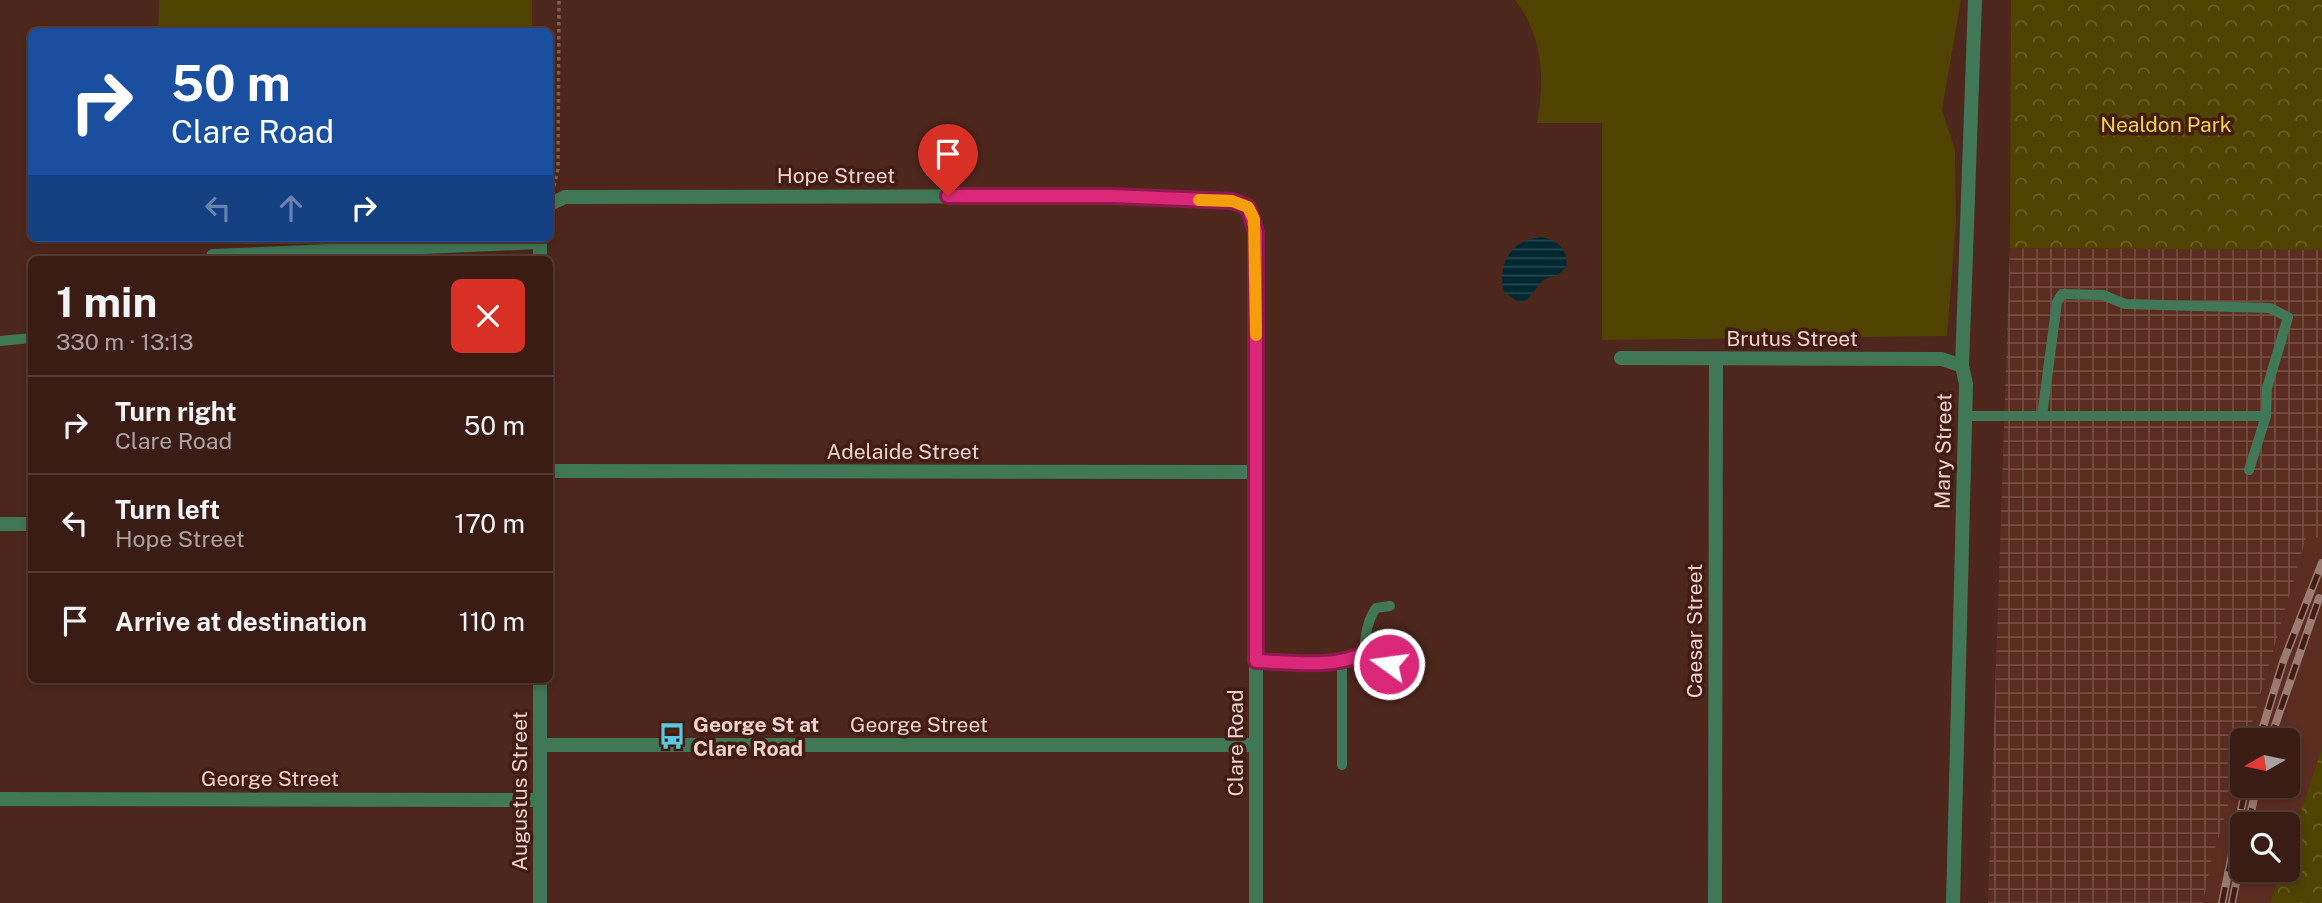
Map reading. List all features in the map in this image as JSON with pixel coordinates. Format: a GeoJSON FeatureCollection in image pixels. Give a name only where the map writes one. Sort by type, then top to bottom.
{"type":"FeatureCollection","features":[{"type":"Feature","properties":{"kind":"street","name":"Mary Street"},"geometry":{"type":"LineString","coordinates":[[1953,903],[1965,416],[1962,366],[1975,0]]}},
{"type":"Feature","properties":{"kind":"street","name":"Hope Street"},"geometry":{"type":"LineString","coordinates":[[553,202],[565,197],[1112,196],[1232,201],[1248,207]]}},
{"type":"Feature","properties":{"kind":"street","name":"Clare Road"},"geometry":{"type":"LineString","coordinates":[[1248,207],[1256,232],[1256,903]]}},
{"type":"Feature","properties":{"kind":"street"},"geometry":{"type":"LineString","coordinates":[[214,256],[499,242]]}},
{"type":"Feature","properties":{"kind":"street","name":"Brutus Street"},"geometry":{"type":"LineString","coordinates":[[1621,358],[1942,359],[1962,366]]}},
{"type":"Feature","properties":{"kind":"street","name":"Caesar Street"},"geometry":{"type":"LineString","coordinates":[[1715,903],[1716,359]]}},
{"type":"Feature","properties":{"kind":"street","name":"Adelaide Street"},"geometry":{"type":"LineString","coordinates":[[553,471],[1256,472]]}},
{"type":"Feature","properties":{"kind":"street"},"geometry":{"type":"LineString","coordinates":[[0,524],[28,524]]}},
{"type":"Feature","properties":{"kind":"street","name":"Augustus Street"},"geometry":{"type":"LineString","coordinates":[[540,683],[540,903]]}},
{"type":"Feature","properties":{"kind":"street","name":"George Street"},"geometry":{"type":"LineString","coordinates":[[540,745],[1256,745]]}},
{"type":"Feature","properties":{"kind":"street","name":"George Street"},"geometry":{"type":"LineString","coordinates":[[0,799],[540,800]]}},
{"type":"Feature","properties":{"kind":"lane"},"geometry":{"type":"LineString","coordinates":[[2042,416],[2057,302],[2063,294],[2103,295],[2125,304],[2270,308],[2288,317],[2267,388],[2266,416],[2249,470]]}},
{"type":"Feature","properties":{"kind":"lane"},"geometry":{"type":"LineString","coordinates":[[0,341],[28,338]]}},
{"type":"Feature","properties":{"kind":"lane"},"geometry":{"type":"LineString","coordinates":[[1965,416],[2266,416]]}},
{"type":"Feature","properties":{"kind":"lane"},"geometry":{"type":"LineString","coordinates":[[1389,664],[1369,660],[1365,653],[1370,616],[1376,608],[1390,606]]}},
{"type":"Feature","properties":{"kind":"lane"},"geometry":{"type":"LineString","coordinates":[[1256,661],[1342,661],[1365,653]]}},
{"type":"Feature","properties":{"kind":"lane"},"geometry":{"type":"LineString","coordinates":[[1342,661],[1342,765]]}},
{"type":"Feature","properties":{"kind":"path"},"geometry":{"type":"LineString","coordinates":[[553,190],[558,169],[559,0]]}},
{"type":"Feature","properties":{"kind":"shaded area"},"geometry":{"type":"Polygon","coordinates":[[[2010,248],[2322,250],[2322,537],[2306,538],[2251,728],[2230,728],[2230,798],[2211,863],[2203,903],[1988,903],[2010,248]]]}},
{"type":"Feature","properties":{"kind":"shaded area"},"geometry":{"type":"Polygon","coordinates":[[[2306,537],[2322,537],[2322,748],[2300,813],[2230,812],[2230,882],[2277,882],[2270,903],[2203,903],[2211,863],[2230,798],[2300,798],[2300,728],[2250,728],[2306,537]]]}},
{"type":"Feature","properties":{"kind":"green space"},"geometry":{"type":"Polygon","coordinates":[[[159,0],[532,0],[532,28],[158,28],[159,0]]]}},
{"type":"Feature","properties":{"kind":"green space"},"geometry":{"type":"Polygon","coordinates":[[[1515,0],[1961,0],[1942,110],[1955,150],[1956,221],[1947,336],[1602,340],[1602,123],[1537,123],[1541,90],[1540,58],[1531,28],[1515,0]]]}},
{"type":"Feature","properties":{"kind":"green space","name":"Nealdon Park"},"geometry":{"type":"Polygon","coordinates":[[[2011,0],[2322,0],[2322,250],[2010,248],[2011,0]]]}},
{"type":"Feature","properties":{"kind":"green space"},"geometry":{"type":"Polygon","coordinates":[[[2322,748],[2322,903],[2270,903],[2277,882],[2300,882],[2300,813],[2322,748]]]}},
{"type":"Feature","properties":{"kind":"water"},"geometry":{"type":"Polygon","coordinates":[[[1542,237],[1560,246],[1567,266],[1558,275],[1543,280],[1527,300],[1519,302],[1504,292],[1502,281],[1505,263],[1509,255],[1522,243],[1542,237]]]}},
{"type":"Feature","properties":{"kind":"railway"},"geometry":{"type":"LineString","coordinates":[[2263,728],[2283,662],[2322,563]]}},
{"type":"Feature","properties":{"kind":"railway"},"geometry":{"type":"LineString","coordinates":[[2274,728],[2319,598]]}},
{"type":"Feature","properties":{"kind":"railway"},"geometry":{"type":"LineString","coordinates":[[2222,903],[2244,798]]}},
{"type":"Feature","properties":{"kind":"railway"},"geometry":{"type":"LineString","coordinates":[[2251,812],[2254,798]]}},
{"type":"Feature","properties":{"kind":"railway"},"geometry":{"type":"LineString","coordinates":[[2232,903],[2236,882]]}},
{"type":"Feature","properties":{"kind":"slow traffic"},"geometry":{"type":"LineString","coordinates":[[1199,200],[1232,201],[1248,207],[1254,219],[1256,335]]}},
{"type":"Feature","properties":{"kind":"place","name":"George St at Clare Road"},"geometry":{"type":"Point","coordinates":[672,736]}},
{"type":"Feature","properties":{"kind":"route"},"geometry":{"type":"LineString","coordinates":[[948,196],[1112,196],[1232,201],[1248,207],[1256,232],[1256,661],[1330,662],[1352,660],[1365,653],[1369,660],[1389,664]]}}]}
